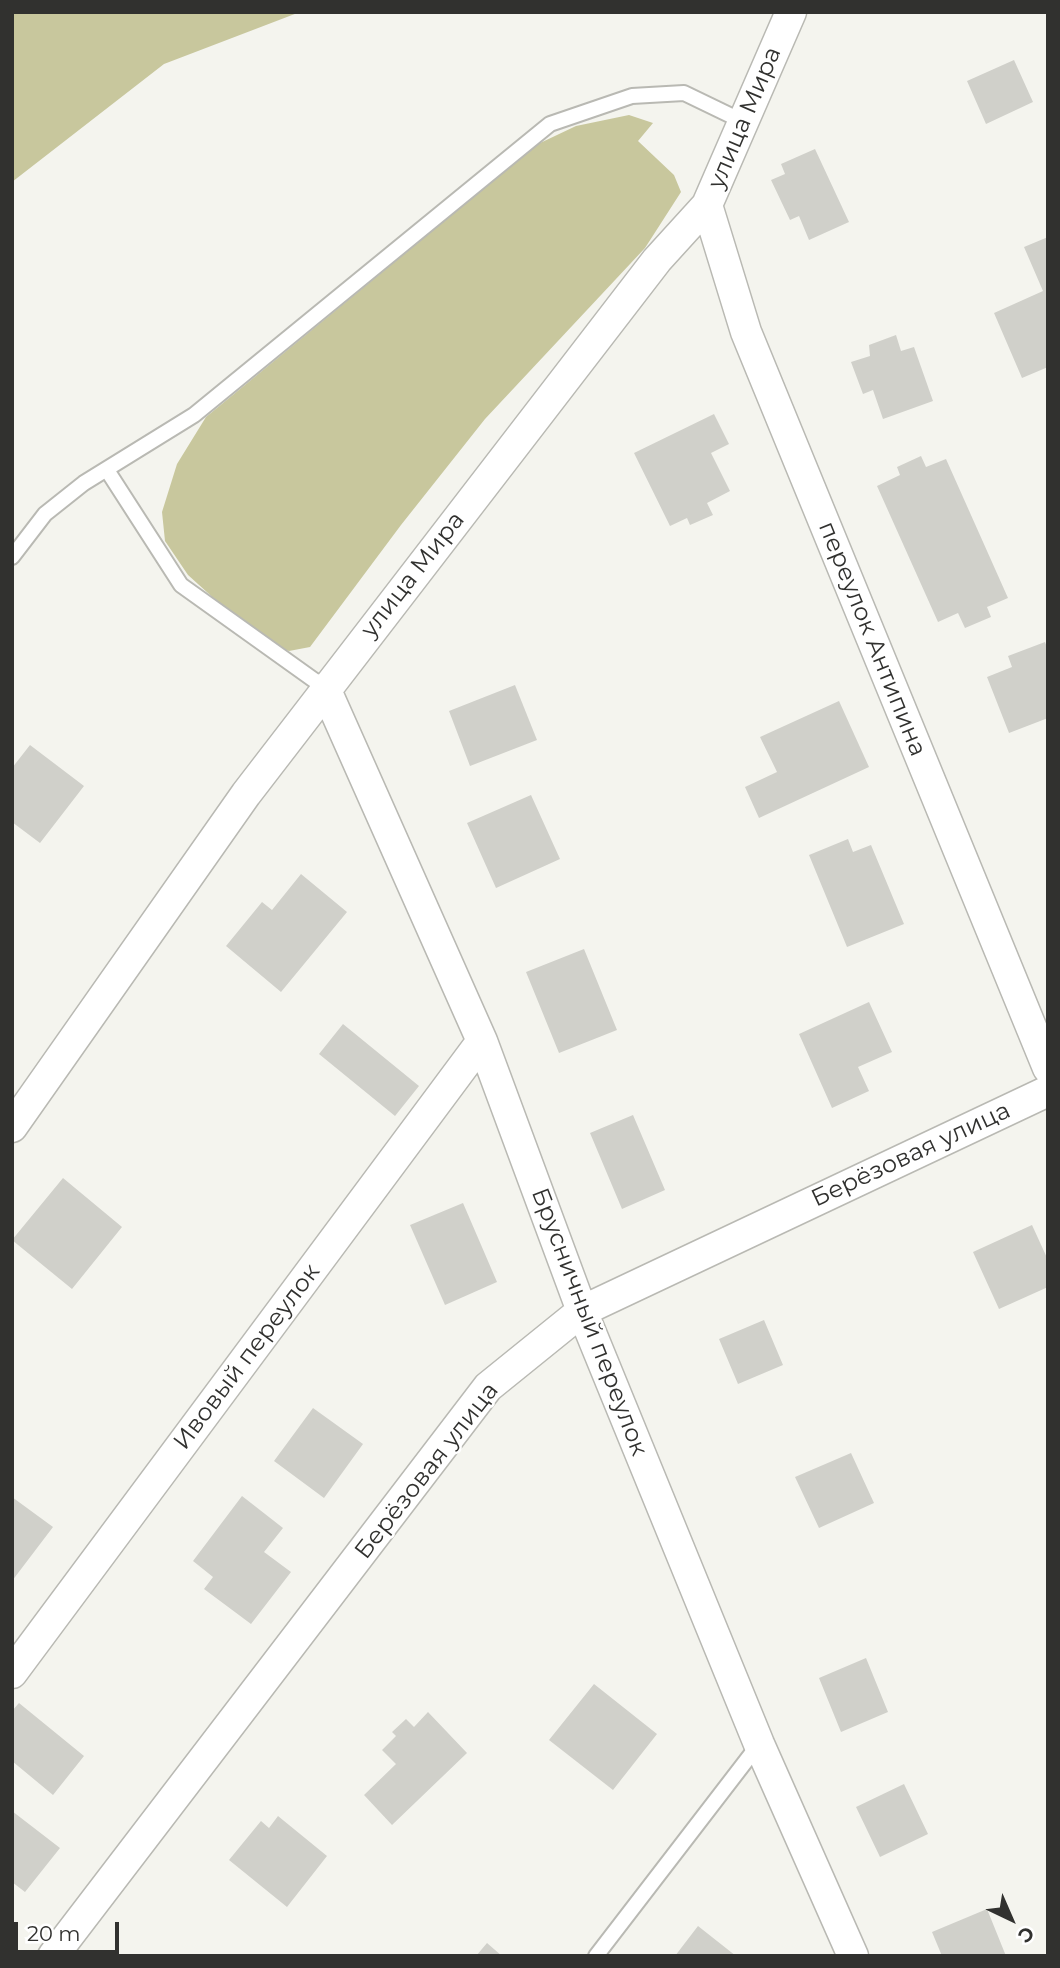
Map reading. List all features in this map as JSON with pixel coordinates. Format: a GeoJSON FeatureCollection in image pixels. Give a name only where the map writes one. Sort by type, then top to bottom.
{"type":"FeatureCollection","features":[{"type":"Feature","properties":{"kind":"street","name":"улица Мира"},"geometry":{"type":"LineString","coordinates":[[13,1124],[246,794],[325,688],[657,260],[707,205],[791,12]]}},
{"type":"Feature","properties":{"kind":"street","name":"переулок Антипина"},"geometry":{"type":"LineString","coordinates":[[707,205],[746,332],[1048,1068]]}},
{"type":"Feature","properties":{"kind":"street","name":"Брусничный переулок"},"geometry":{"type":"LineString","coordinates":[[325,688],[482,1041],[583,1311],[759,1744],[853,1956]]}},
{"type":"Feature","properties":{"kind":"street","name":"Ивовый переулок"},"geometry":{"type":"LineString","coordinates":[[12,1673],[482,1041]]}},
{"type":"Feature","properties":{"kind":"street","name":"Берёзовая улица"},"geometry":{"type":"LineString","coordinates":[[53,1956],[488,1387],[583,1311],[1048,1091]]}},
{"type":"Feature","properties":{"kind":"lane"},"geometry":{"type":"LineString","coordinates":[[12,557],[46,514],[107,470],[194,415],[550,124],[632,96],[684,93],[744,122]]}},
{"type":"Feature","properties":{"kind":"lane"},"geometry":{"type":"LineString","coordinates":[[107,470],[181,585],[325,688]]}},
{"type":"Feature","properties":{"kind":"lane"},"geometry":{"type":"LineString","coordinates":[[596,1956],[759,1744]]}},
{"type":"Feature","properties":{"kind":"green space"},"geometry":{"type":"Polygon","coordinates":[[[12,12],[300,12],[164,64],[12,182],[12,12]]]}},
{"type":"Feature","properties":{"kind":"green space"},"geometry":{"type":"Polygon","coordinates":[[[629,115],[653,123],[638,141],[674,175],[681,192],[645,248],[485,419],[310,647],[289,651],[261,641],[188,575],[165,541],[162,512],[177,464],[206,417],[538,144],[576,126],[629,115]]]}},
{"type":"Feature","properties":{"kind":"building"},"geometry":{"type":"Polygon","coordinates":[[[1014,60],[1033,102],[986,124],[967,81],[1014,60]]]}},
{"type":"Feature","properties":{"kind":"building"},"geometry":{"type":"Polygon","coordinates":[[[815,149],[849,222],[809,240],[799,216],[790,220],[771,180],[785,174],[781,164],[815,149]]]}},
{"type":"Feature","properties":{"kind":"building"},"geometry":{"type":"Polygon","coordinates":[[[1048,237],[1048,367],[1022,378],[994,313],[1043,291],[1024,247],[1048,237]]]}},
{"type":"Feature","properties":{"kind":"building"},"geometry":{"type":"Polygon","coordinates":[[[896,335],[901,351],[914,347],[933,401],[883,419],[873,390],[863,394],[851,362],[870,356],[869,345],[896,335]]]}},
{"type":"Feature","properties":{"kind":"building"},"geometry":{"type":"Polygon","coordinates":[[[714,414],[729,444],[711,453],[730,491],[707,503],[713,515],[690,525],[687,518],[670,526],[634,453],[714,414]]]}},
{"type":"Feature","properties":{"kind":"building"},"geometry":{"type":"Polygon","coordinates":[[[921,456],[926,467],[946,459],[1008,598],[987,607],[991,617],[965,628],[958,613],[938,622],[877,486],[900,475],[897,467],[921,456]]]}},
{"type":"Feature","properties":{"kind":"building"},"geometry":{"type":"Polygon","coordinates":[[[1045,642],[1048,650],[1048,718],[1009,733],[987,677],[1012,667],[1008,656],[1045,642]]]}},
{"type":"Feature","properties":{"kind":"building"},"geometry":{"type":"Polygon","coordinates":[[[515,685],[537,740],[470,766],[449,711],[515,685]]]}},
{"type":"Feature","properties":{"kind":"building"},"geometry":{"type":"Polygon","coordinates":[[[839,701],[869,767],[759,818],[745,787],[777,772],[760,737],[839,701]]]}},
{"type":"Feature","properties":{"kind":"building"},"geometry":{"type":"Polygon","coordinates":[[[30,745],[84,786],[40,843],[12,822],[12,768],[30,745]]]}},
{"type":"Feature","properties":{"kind":"building"},"geometry":{"type":"Polygon","coordinates":[[[531,795],[560,859],[496,888],[467,823],[531,795]]]}},
{"type":"Feature","properties":{"kind":"building"},"geometry":{"type":"Polygon","coordinates":[[[848,839],[853,852],[871,845],[904,924],[847,947],[809,855],[848,839]]]}},
{"type":"Feature","properties":{"kind":"building"},"geometry":{"type":"Polygon","coordinates":[[[301,874],[347,912],[281,992],[226,946],[262,902],[272,910],[301,874]]]}},
{"type":"Feature","properties":{"kind":"building"},"geometry":{"type":"Polygon","coordinates":[[[584,949],[617,1030],[559,1053],[526,972],[584,949]]]}},
{"type":"Feature","properties":{"kind":"building"},"geometry":{"type":"Polygon","coordinates":[[[869,1002],[892,1052],[858,1067],[869,1091],[832,1108],[799,1034],[869,1002]]]}},
{"type":"Feature","properties":{"kind":"building"},"geometry":{"type":"Polygon","coordinates":[[[343,1024],[419,1086],[395,1116],[319,1054],[343,1024]]]}},
{"type":"Feature","properties":{"kind":"building"},"geometry":{"type":"Polygon","coordinates":[[[633,1115],[665,1190],[622,1209],[590,1133],[633,1115]]]}},
{"type":"Feature","properties":{"kind":"building"},"geometry":{"type":"Polygon","coordinates":[[[63,1178],[122,1227],[72,1289],[12,1240],[63,1178]]]}},
{"type":"Feature","properties":{"kind":"building"},"geometry":{"type":"Polygon","coordinates":[[[463,1203],[497,1282],[445,1305],[410,1225],[463,1203]]]}},
{"type":"Feature","properties":{"kind":"building"},"geometry":{"type":"Polygon","coordinates":[[[1032,1225],[1048,1260],[1048,1287],[999,1309],[973,1252],[1032,1225]]]}},
{"type":"Feature","properties":{"kind":"building"},"geometry":{"type":"Polygon","coordinates":[[[764,1320],[783,1365],[738,1384],[719,1339],[764,1320]]]}},
{"type":"Feature","properties":{"kind":"building"},"geometry":{"type":"Polygon","coordinates":[[[313,1408],[363,1444],[324,1498],[274,1461],[313,1408]]]}},
{"type":"Feature","properties":{"kind":"building"},"geometry":{"type":"Polygon","coordinates":[[[851,1453],[874,1503],[819,1528],[795,1477],[851,1453]]]}},
{"type":"Feature","properties":{"kind":"building"},"geometry":{"type":"Polygon","coordinates":[[[242,1496],[283,1528],[264,1552],[291,1572],[251,1624],[204,1589],[213,1577],[193,1561],[242,1496]]]}},
{"type":"Feature","properties":{"kind":"building"},"geometry":{"type":"Polygon","coordinates":[[[12,1497],[53,1527],[12,1581],[12,1497]]]}},
{"type":"Feature","properties":{"kind":"building"},"geometry":{"type":"Polygon","coordinates":[[[866,1658],[888,1712],[841,1732],[819,1678],[866,1658]]]}},
{"type":"Feature","properties":{"kind":"building"},"geometry":{"type":"Polygon","coordinates":[[[594,1684],[657,1734],[613,1790],[549,1740],[594,1684]]]}},
{"type":"Feature","properties":{"kind":"building"},"geometry":{"type":"Polygon","coordinates":[[[19,1703],[84,1756],[53,1795],[12,1761],[12,1711],[19,1703]]]}},
{"type":"Feature","properties":{"kind":"building"},"geometry":{"type":"Polygon","coordinates":[[[428,1712],[467,1753],[392,1825],[364,1795],[396,1764],[382,1750],[396,1736],[392,1732],[406,1719],[414,1727],[428,1712]]]}},
{"type":"Feature","properties":{"kind":"building"},"geometry":{"type":"Polygon","coordinates":[[[904,1784],[928,1834],[880,1857],[856,1807],[904,1784]]]}},
{"type":"Feature","properties":{"kind":"building"},"geometry":{"type":"Polygon","coordinates":[[[12,1811],[60,1848],[25,1892],[12,1882],[12,1811]]]}},
{"type":"Feature","properties":{"kind":"building"},"geometry":{"type":"Polygon","coordinates":[[[278,1816],[327,1856],[287,1907],[229,1860],[261,1821],[269,1828],[278,1816]]]}},
{"type":"Feature","properties":{"kind":"building"},"geometry":{"type":"Polygon","coordinates":[[[987,1909],[1006,1956],[942,1956],[932,1932],[987,1909]]]}},
{"type":"Feature","properties":{"kind":"building"},"geometry":{"type":"Polygon","coordinates":[[[698,1926],[736,1956],[675,1956],[698,1926]]]}},
{"type":"Feature","properties":{"kind":"building"},"geometry":{"type":"Polygon","coordinates":[[[487,1943],[502,1956],[476,1956],[487,1943]]]}}]}
